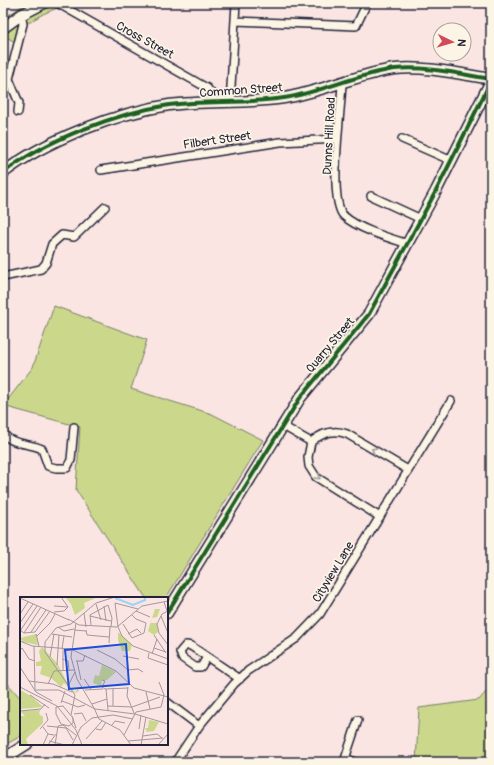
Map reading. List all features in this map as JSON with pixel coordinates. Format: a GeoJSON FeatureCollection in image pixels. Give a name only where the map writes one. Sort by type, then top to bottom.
{"type":"FeatureCollection","features":[{"type":"Feature","properties":{"kind":"main road"},"geometry":{"type":"LineString","coordinates":[[3,28],[21,15],[44,3]]}},
{"type":"Feature","properties":{"kind":"main road","name":"Common Street"},"geometry":{"type":"LineString","coordinates":[[3,173],[20,160],[36,151],[120,116],[170,105],[230,102],[297,96],[342,81],[376,73],[413,69],[449,72],[491,80]]}},
{"type":"Feature","properties":{"kind":"main road","name":"Quarry Street"},"geometry":{"type":"LineString","coordinates":[[168,611],[300,398],[369,314],[452,161],[491,80]]}},
{"type":"Feature","properties":{"kind":"main road"},"geometry":{"type":"LineString","coordinates":[[3,759],[25,745]]}},
{"type":"Feature","properties":{"kind":"street","name":"Cross Street"},"geometry":{"type":"LineString","coordinates":[[57,3],[207,88],[212,94],[213,102]]}},
{"type":"Feature","properties":{"kind":"street"},"geometry":{"type":"LineString","coordinates":[[230,102],[236,3]]}},
{"type":"Feature","properties":{"kind":"street"},"geometry":{"type":"LineString","coordinates":[[235,21],[356,26],[366,3]]}},
{"type":"Feature","properties":{"kind":"street"},"geometry":{"type":"LineString","coordinates":[[18,112],[19,103],[9,79],[23,24],[21,15]]}},
{"type":"Feature","properties":{"kind":"street","name":"Dunns Hill Road"},"geometry":{"type":"LineString","coordinates":[[342,81],[342,107],[337,139],[336,195],[339,208],[344,216],[355,223],[408,244]]}},
{"type":"Feature","properties":{"kind":"street","name":"Filbert Street"},"geometry":{"type":"LineString","coordinates":[[101,170],[280,142],[337,139]]}},
{"type":"Feature","properties":{"kind":"street"},"geometry":{"type":"LineString","coordinates":[[402,139],[452,161]]}},
{"type":"Feature","properties":{"kind":"street"},"geometry":{"type":"LineString","coordinates":[[371,196],[421,219]]}},
{"type":"Feature","properties":{"kind":"street"},"geometry":{"type":"LineString","coordinates":[[3,277],[41,269],[46,263],[52,244],[62,235],[74,237],[104,207]]}},
{"type":"Feature","properties":{"kind":"street","name":"Cityview Lane"},"geometry":{"type":"LineString","coordinates":[[174,762],[199,726],[234,684],[248,671],[297,638],[309,628],[320,614],[451,401]]}},
{"type":"Feature","properties":{"kind":"street"},"geometry":{"type":"LineString","coordinates":[[283,426],[311,442]]}},
{"type":"Feature","properties":{"kind":"street"},"geometry":{"type":"LineString","coordinates":[[3,432],[12,440],[42,449],[48,466],[66,468],[71,460],[74,427]]}},
{"type":"Feature","properties":{"kind":"street"},"geometry":{"type":"LineString","coordinates":[[380,517],[316,477],[309,466],[308,457],[311,442],[324,434],[339,431],[347,434],[408,470]]}},
{"type":"Feature","properties":{"kind":"street"},"geometry":{"type":"LineString","coordinates":[[207,657],[240,679]]}},
{"type":"Feature","properties":{"kind":"street"},"geometry":{"type":"LineString","coordinates":[[168,703],[199,726]]}},
{"type":"Feature","properties":{"kind":"street"},"geometry":{"type":"LineString","coordinates":[[355,762],[345,760],[358,720]]}},
{"type":"Feature","properties":{"kind":"green space"},"geometry":{"type":"Polygon","coordinates":[[[26,3],[69,3],[43,14],[23,26],[15,42],[3,35],[3,19],[26,3]]]}},
{"type":"Feature","properties":{"kind":"green space"},"geometry":{"type":"Polygon","coordinates":[[[54,306],[147,340],[131,389],[212,414],[263,440],[167,597],[145,597],[76,490],[80,427],[3,406],[33,367],[54,306]]]}},
{"type":"Feature","properties":{"kind":"green space"},"geometry":{"type":"Polygon","coordinates":[[[3,678],[20,698],[20,737],[3,746],[3,678]]]}},
{"type":"Feature","properties":{"kind":"green space"},"geometry":{"type":"Polygon","coordinates":[[[491,691],[491,762],[416,762],[419,708],[479,700],[486,692],[491,691]]]}},
{"type":"Feature","properties":{"kind":"cycle path"},"geometry":{"type":"LineString","coordinates":[[3,173],[20,161],[60,139],[127,114],[169,105],[255,101],[284,98],[312,92],[381,71],[407,68],[455,73],[491,79]]}},
{"type":"Feature","properties":{"kind":"cycle path"},"geometry":{"type":"LineString","coordinates":[[168,611],[300,398],[369,314],[436,191],[491,81]]}}]}
